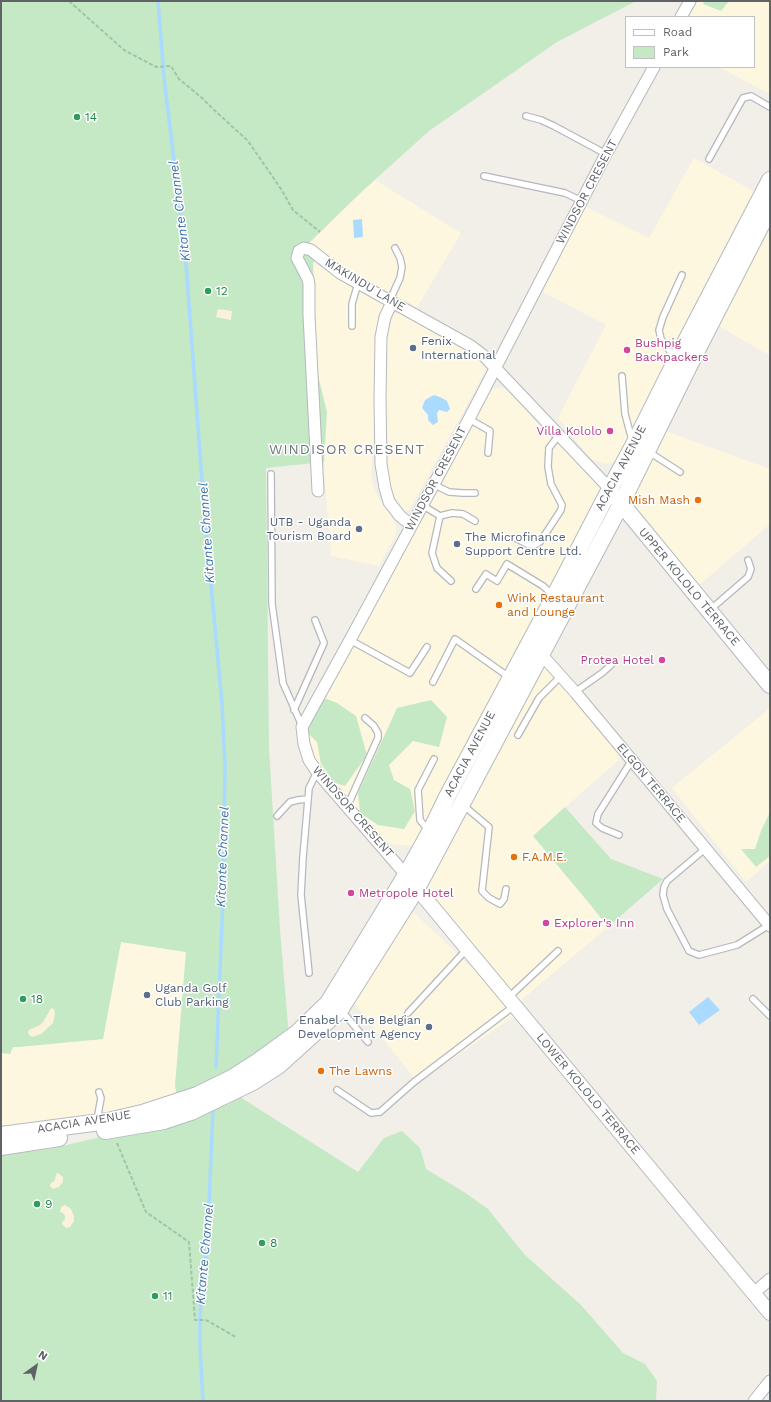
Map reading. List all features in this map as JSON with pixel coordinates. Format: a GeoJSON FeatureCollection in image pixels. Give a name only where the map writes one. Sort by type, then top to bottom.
{"type":"FeatureCollection","features":[{"type":"Feature","properties":{"kind":"main road","name":"ACACIA AVENUE"},"geometry":{"type":"LineString","coordinates":[[1,1135],[108,1121],[142,1113],[197,1095],[232,1078],[334,1007],[406,874],[430,832],[454,800],[534,651],[621,504],[640,448],[676,360],[770,180]]}},
{"type":"Feature","properties":{"kind":"main road","name":"ACACIA AVENUE"},"geometry":{"type":"LineString","coordinates":[[1,1147],[164,1121],[184,1114],[253,1082],[278,1066],[312,1036],[417,888],[454,800],[511,678],[534,651],[554,597],[610,489],[640,448],[769,211]]}},
{"type":"Feature","properties":{"kind":"main road","name":"UPPER KOLOLO TERRACE"},"geometry":{"type":"LineString","coordinates":[[610,489],[770,684]]}},
{"type":"Feature","properties":{"kind":"street"},"geometry":{"type":"LineString","coordinates":[[682,16],[690,1]]}},
{"type":"Feature","properties":{"kind":"street","name":"WINDSOR CRESENT"},"geometry":{"type":"LineString","coordinates":[[406,874],[317,772],[309,760],[304,744],[302,727],[469,419],[606,154],[653,68]]}},
{"type":"Feature","properties":{"kind":"street","name":"MAKINDU LANE"},"geometry":{"type":"LineString","coordinates":[[318,491],[309,322],[309,284],[297,258],[299,251],[304,248],[311,250],[333,268],[471,346],[484,356],[610,489]]}},
{"type":"Feature","properties":{"kind":"street"},"geometry":{"type":"LineString","coordinates":[[391,301],[385,317],[381,337],[381,464],[389,502],[400,516],[411,525]]}},
{"type":"Feature","properties":{"kind":"street","name":"ELGON TERRACE"},"geometry":{"type":"LineString","coordinates":[[534,651],[561,676],[575,692],[770,925]]}},
{"type":"Feature","properties":{"kind":"street","name":"LOWER KOLOLO TERRACE"},"geometry":{"type":"LineString","coordinates":[[406,874],[770,1312]]}},
{"type":"Feature","properties":{"kind":"street"},"geometry":{"type":"LineString","coordinates":[[754,1293],[770,1280]]}},
{"type":"Feature","properties":{"kind":"street"},"geometry":{"type":"LineString","coordinates":[[754,1401],[770,1381]]}},
{"type":"Feature","properties":{"kind":"lane"},"geometry":{"type":"LineString","coordinates":[[709,159],[743,98],[751,96],[770,107]]}},
{"type":"Feature","properties":{"kind":"lane"},"geometry":{"type":"LineString","coordinates":[[526,116],[541,120],[554,126],[606,154]]}},
{"type":"Feature","properties":{"kind":"lane"},"geometry":{"type":"LineString","coordinates":[[484,176],[565,193],[582,202]]}},
{"type":"Feature","properties":{"kind":"lane"},"geometry":{"type":"LineString","coordinates":[[391,301],[400,278],[402,267],[400,258],[395,248]]}},
{"type":"Feature","properties":{"kind":"lane"},"geometry":{"type":"LineString","coordinates":[[676,360],[660,339],[659,330],[663,317],[682,275]]}},
{"type":"Feature","properties":{"kind":"lane"},"geometry":{"type":"LineString","coordinates":[[352,326],[352,304],[358,283]]}},
{"type":"Feature","properties":{"kind":"lane"},"geometry":{"type":"LineString","coordinates":[[622,376],[625,414],[640,448],[680,472]]}},
{"type":"Feature","properties":{"kind":"lane"},"geometry":{"type":"LineString","coordinates":[[469,419],[490,431],[488,453]]}},
{"type":"Feature","properties":{"kind":"lane"},"geometry":{"type":"LineString","coordinates":[[515,538],[528,545],[535,545],[540,542],[561,510],[562,505],[551,484],[548,467],[549,448],[559,435]]}},
{"type":"Feature","properties":{"kind":"lane"},"geometry":{"type":"LineString","coordinates":[[271,474],[272,604],[283,683],[302,727]]}},
{"type":"Feature","properties":{"kind":"lane"},"geometry":{"type":"LineString","coordinates":[[433,484],[449,492],[475,492]]}},
{"type":"Feature","properties":{"kind":"lane"},"geometry":{"type":"LineString","coordinates":[[422,505],[440,516],[452,513],[463,514],[475,521]]}},
{"type":"Feature","properties":{"kind":"lane"},"geometry":{"type":"LineString","coordinates":[[440,516],[432,553],[437,568],[452,581]]}},
{"type":"Feature","properties":{"kind":"lane"},"geometry":{"type":"LineString","coordinates":[[709,611],[748,577],[751,569],[748,560]]}},
{"type":"Feature","properties":{"kind":"lane"},"geometry":{"type":"LineString","coordinates":[[476,589],[486,574],[498,581],[507,564],[544,586],[554,597]]}},
{"type":"Feature","properties":{"kind":"lane"},"geometry":{"type":"LineString","coordinates":[[294,710],[324,643],[315,620]]}},
{"type":"Feature","properties":{"kind":"lane"},"geometry":{"type":"LineString","coordinates":[[433,682],[455,639],[511,678]]}},
{"type":"Feature","properties":{"kind":"lane"},"geometry":{"type":"LineString","coordinates":[[350,640],[410,673],[426,647]]}},
{"type":"Feature","properties":{"kind":"lane"},"geometry":{"type":"LineString","coordinates":[[575,692],[602,673],[610,665]]}},
{"type":"Feature","properties":{"kind":"lane"},"geometry":{"type":"LineString","coordinates":[[518,735],[539,698],[561,676]]}},
{"type":"Feature","properties":{"kind":"lane"},"geometry":{"type":"LineString","coordinates":[[347,807],[378,738],[378,732],[365,718]]}},
{"type":"Feature","properties":{"kind":"lane"},"geometry":{"type":"LineString","coordinates":[[430,832],[420,820],[418,790],[434,759]]}},
{"type":"Feature","properties":{"kind":"lane"},"geometry":{"type":"LineString","coordinates":[[619,834],[602,828],[596,823],[598,814],[632,760]]}},
{"type":"Feature","properties":{"kind":"lane"},"geometry":{"type":"LineString","coordinates":[[309,973],[302,895],[309,788],[317,772]]}},
{"type":"Feature","properties":{"kind":"lane"},"geometry":{"type":"LineString","coordinates":[[277,816],[290,802],[308,799]]}},
{"type":"Feature","properties":{"kind":"lane"},"geometry":{"type":"LineString","coordinates":[[454,800],[489,827],[482,891],[489,898],[500,904],[504,899],[506,889]]}},
{"type":"Feature","properties":{"kind":"lane"},"geometry":{"type":"LineString","coordinates":[[706,848],[668,881],[664,887],[663,895],[668,909],[689,951],[699,955],[737,945],[770,925]]}},
{"type":"Feature","properties":{"kind":"lane"},"geometry":{"type":"LineString","coordinates":[[408,1014],[467,949]]}},
{"type":"Feature","properties":{"kind":"lane"},"geometry":{"type":"LineString","coordinates":[[337,1090],[371,1113],[380,1112],[511,1002],[558,951]]}},
{"type":"Feature","properties":{"kind":"lane"},"geometry":{"type":"LineString","coordinates":[[753,999],[770,1016]]}},
{"type":"Feature","properties":{"kind":"lane"},"geometry":{"type":"LineString","coordinates":[[334,1007],[368,1042]]}},
{"type":"Feature","properties":{"kind":"lane"},"geometry":{"type":"LineString","coordinates":[[97,1122],[101,1098],[99,1092]]}},
{"type":"Feature","properties":{"kind":"path"},"geometry":{"type":"LineString","coordinates":[[69,1],[124,50],[156,67],[171,66],[179,79],[202,98],[248,141],[294,210],[320,232]]}},
{"type":"Feature","properties":{"kind":"path"},"geometry":{"type":"LineString","coordinates":[[112,1130],[146,1212],[188,1242],[195,1320],[206,1320],[236,1337]]}},
{"type":"Feature","properties":{"kind":"shaded area"},"geometry":{"type":"Polygon","coordinates":[[[698,1],[770,1],[770,94],[721,68],[755,68],[755,16],[690,16],[698,1]]]}},
{"type":"Feature","properties":{"kind":"shaded area"},"geometry":{"type":"Polygon","coordinates":[[[694,158],[755,192],[710,276],[670,360],[616,461],[605,464],[591,459],[558,418],[606,325],[543,292],[584,206],[649,238],[694,158]]]}},
{"type":"Feature","properties":{"kind":"shaded area"},"geometry":{"type":"Polygon","coordinates":[[[375,180],[461,233],[416,309],[305,247],[375,180]]]}},
{"type":"Feature","properties":{"kind":"shaded area"},"geometry":{"type":"Polygon","coordinates":[[[770,204],[770,356],[714,323],[770,204]]]}},
{"type":"Feature","properties":{"kind":"shaded area"},"geometry":{"type":"Polygon","coordinates":[[[313,263],[380,300],[383,304],[384,309],[377,329],[375,416],[371,475],[374,490],[396,525],[396,534],[379,566],[331,556],[324,472],[327,412],[317,372],[313,263]]]}},
{"type":"Feature","properties":{"kind":"shaded area"},"geometry":{"type":"Polygon","coordinates":[[[397,312],[475,355],[485,363],[486,370],[409,511],[405,511],[391,491],[384,468],[383,442],[387,328],[389,319],[397,312]]]}},
{"type":"Feature","properties":{"kind":"shaded area"},"geometry":{"type":"Polygon","coordinates":[[[501,388],[512,394],[548,436],[598,478],[603,486],[555,584],[507,666],[468,747],[414,846],[389,844],[354,807],[318,765],[309,749],[307,738],[309,719],[486,393],[494,389],[501,388]]]}},
{"type":"Feature","properties":{"kind":"shaded area"},"geometry":{"type":"Polygon","coordinates":[[[660,429],[770,469],[770,524],[699,585],[660,542],[642,527],[626,493],[660,429]]]}},
{"type":"Feature","properties":{"kind":"shaded area"},"geometry":{"type":"Polygon","coordinates":[[[533,660],[547,665],[623,756],[533,836],[608,927],[520,1001],[431,895],[427,882],[533,660]]]}},
{"type":"Feature","properties":{"kind":"shaded area"},"geometry":{"type":"Polygon","coordinates":[[[770,708],[770,861],[746,882],[672,788],[770,708]]]}},
{"type":"Feature","properties":{"kind":"shaded area"},"geometry":{"type":"Polygon","coordinates":[[[411,910],[474,970],[514,1016],[418,1083],[351,999],[411,910]]]}},
{"type":"Feature","properties":{"kind":"shaded area"},"geometry":{"type":"Polygon","coordinates":[[[121,942],[186,952],[175,1086],[178,1100],[1,1133],[1,1045],[103,1039],[121,942]]]}},
{"type":"Feature","properties":{"kind":"green space"},"geometry":{"type":"Polygon","coordinates":[[[1,1],[636,1],[557,42],[429,131],[359,194],[305,247],[319,255],[313,263],[317,372],[327,412],[324,462],[266,468],[269,749],[280,929],[289,1038],[178,1100],[175,1086],[186,952],[121,942],[103,1039],[13,1047],[10,1054],[1,1053],[1,1]]]}},
{"type":"Feature","properties":{"kind":"green space"},"geometry":{"type":"Polygon","coordinates":[[[704,1],[729,1],[721,11],[703,4],[704,1]]]}},
{"type":"Feature","properties":{"kind":"green space"},"geometry":{"type":"Polygon","coordinates":[[[321,697],[337,703],[356,716],[367,755],[345,786],[335,783],[321,764],[317,742],[307,732],[321,697]]]}},
{"type":"Feature","properties":{"kind":"green space"},"geometry":{"type":"Polygon","coordinates":[[[431,700],[447,717],[439,747],[413,741],[389,765],[394,780],[410,789],[415,811],[404,829],[378,825],[360,813],[358,793],[397,708],[431,700]]]}},
{"type":"Feature","properties":{"kind":"green space"},"geometry":{"type":"Polygon","coordinates":[[[565,807],[611,859],[663,879],[608,927],[533,836],[565,807]]]}},
{"type":"Feature","properties":{"kind":"green space"},"geometry":{"type":"Polygon","coordinates":[[[770,812],[770,856],[756,867],[741,849],[755,849],[761,831],[770,812]]]}},
{"type":"Feature","properties":{"kind":"green space"},"geometry":{"type":"Polygon","coordinates":[[[240,1097],[358,1172],[384,1138],[402,1131],[420,1148],[426,1169],[464,1192],[488,1209],[524,1254],[581,1305],[623,1353],[645,1364],[657,1381],[656,1401],[1,1401],[1,1155],[50,1149],[193,1115],[229,1104],[240,1097]]]}},
{"type":"Feature","properties":{"kind":"sand"},"geometry":{"type":"Polygon","coordinates":[[[218,309],[232,311],[231,320],[216,317],[218,309]]]}},
{"type":"Feature","properties":{"kind":"sand"},"geometry":{"type":"Polygon","coordinates":[[[51,1008],[54,1009],[55,1013],[53,1023],[41,1034],[32,1037],[29,1035],[29,1030],[43,1022],[51,1008]]]}},
{"type":"Feature","properties":{"kind":"sand"},"geometry":{"type":"Polygon","coordinates":[[[58,1173],[63,1177],[63,1182],[59,1187],[53,1189],[50,1184],[55,1180],[56,1174],[58,1173]]]}},
{"type":"Feature","properties":{"kind":"sand"},"geometry":{"type":"Polygon","coordinates":[[[65,1205],[71,1209],[74,1216],[74,1221],[70,1227],[66,1228],[62,1224],[65,1216],[60,1212],[61,1207],[65,1205]]]}},
{"type":"Feature","properties":{"kind":"water"},"geometry":{"type":"Polygon","coordinates":[[[362,219],[363,237],[354,238],[353,220],[362,219]]]}},
{"type":"Feature","properties":{"kind":"water"},"geometry":{"type":"Polygon","coordinates":[[[434,395],[447,401],[450,409],[447,412],[439,410],[437,413],[438,422],[433,425],[428,420],[428,415],[422,408],[425,400],[434,395]]]}},
{"type":"Feature","properties":{"kind":"water"},"geometry":{"type":"Polygon","coordinates":[[[708,997],[720,1010],[699,1025],[689,1012],[708,997]]]}},
{"type":"Feature","properties":{"kind":"waterway","name":"Kitante Channel"},"geometry":{"type":"LineString","coordinates":[[158,1],[164,78],[185,250],[204,508],[222,704],[225,765],[223,898],[216,1067]]}},
{"type":"Feature","properties":{"kind":"waterway","name":"Kitante Channel"},"geometry":{"type":"LineString","coordinates":[[203,1401],[200,1314],[208,1231],[213,1108]]}},
{"type":"Feature","properties":{"kind":"place","name":"14"},"geometry":{"type":"Point","coordinates":[77,117]}},
{"type":"Feature","properties":{"kind":"place","name":"12"},"geometry":{"type":"Point","coordinates":[208,291]}},
{"type":"Feature","properties":{"kind":"place","name":"Fenix International"},"geometry":{"type":"Point","coordinates":[413,348]}},
{"type":"Feature","properties":{"kind":"place","name":"Bushpig Backpackers"},"geometry":{"type":"Point","coordinates":[627,350]}},
{"type":"Feature","properties":{"kind":"place","name":"Villa Kololo"},"geometry":{"type":"Point","coordinates":[610,431]}},
{"type":"Feature","properties":{"kind":"place","name":"Mish Mash"},"geometry":{"type":"Point","coordinates":[698,500]}},
{"type":"Feature","properties":{"kind":"place","name":"UTB - Uganda Tourism Board"},"geometry":{"type":"Point","coordinates":[359,529]}},
{"type":"Feature","properties":{"kind":"place","name":"The Microfinance Support Centre Ltd."},"geometry":{"type":"Point","coordinates":[457,544]}},
{"type":"Feature","properties":{"kind":"place","name":"Wink Restaurant and Lounge"},"geometry":{"type":"Point","coordinates":[499,605]}},
{"type":"Feature","properties":{"kind":"place","name":"Protea Hotel"},"geometry":{"type":"Point","coordinates":[662,660]}},
{"type":"Feature","properties":{"kind":"place","name":"F.A.M.E."},"geometry":{"type":"Point","coordinates":[514,857]}},
{"type":"Feature","properties":{"kind":"place","name":"Metropole Hotel"},"geometry":{"type":"Point","coordinates":[351,893]}},
{"type":"Feature","properties":{"kind":"place","name":"Explorer's Inn"},"geometry":{"type":"Point","coordinates":[546,923]}},
{"type":"Feature","properties":{"kind":"place","name":"Uganda Golf Club Parking"},"geometry":{"type":"Point","coordinates":[147,995]}},
{"type":"Feature","properties":{"kind":"place","name":"18"},"geometry":{"type":"Point","coordinates":[23,999]}},
{"type":"Feature","properties":{"kind":"place","name":"Enabel - The Belgian Development Agency"},"geometry":{"type":"Point","coordinates":[429,1027]}},
{"type":"Feature","properties":{"kind":"place","name":"The Lawns"},"geometry":{"type":"Point","coordinates":[321,1071]}},
{"type":"Feature","properties":{"kind":"place","name":"9"},"geometry":{"type":"Point","coordinates":[37,1204]}},
{"type":"Feature","properties":{"kind":"place","name":"8"},"geometry":{"type":"Point","coordinates":[262,1243]}},
{"type":"Feature","properties":{"kind":"place","name":"11"},"geometry":{"type":"Point","coordinates":[155,1296]}},
{"type":"Feature","properties":{"kind":"district","name":"WINDISOR CRESENT"},"geometry":{"type":"Point","coordinates":[347,450]}}]}
